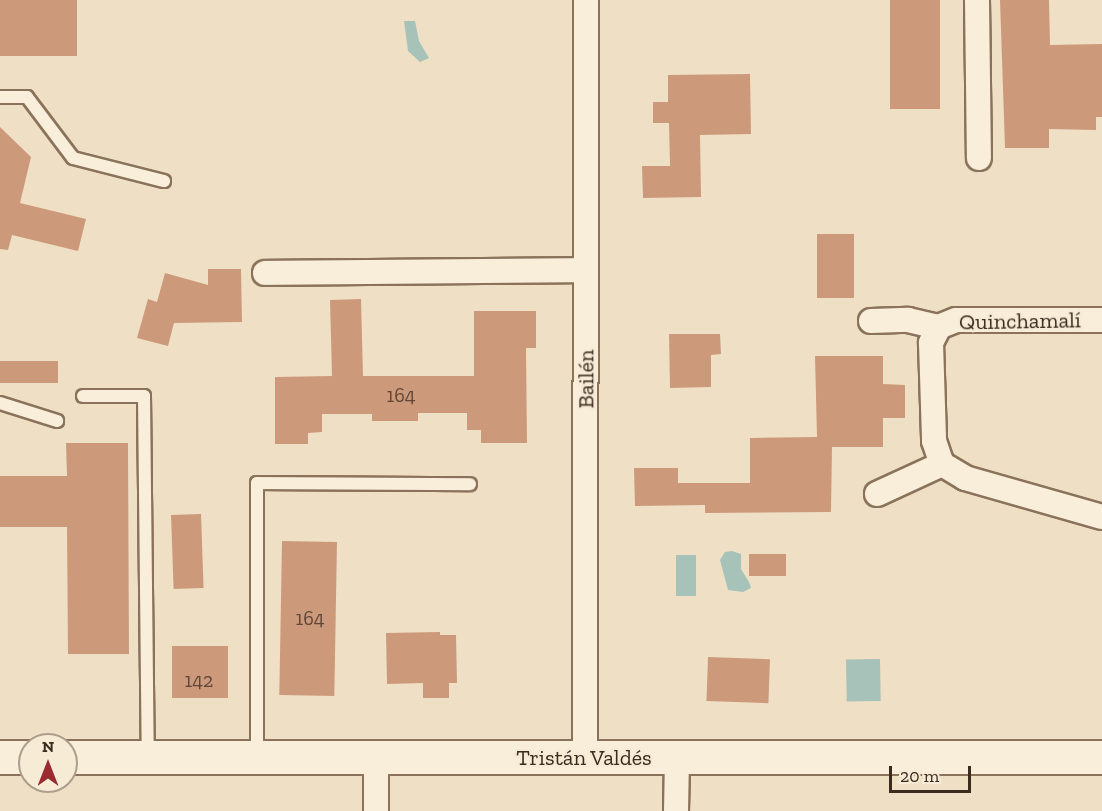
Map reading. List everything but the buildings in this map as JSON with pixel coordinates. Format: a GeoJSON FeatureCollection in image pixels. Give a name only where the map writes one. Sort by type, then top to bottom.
{"type":"FeatureCollection","features":[{"type":"Feature","properties":{"kind":"street","name":"Bailén"},"geometry":{"type":"LineString","coordinates":[[585,758],[586,0]]}},
{"type":"Feature","properties":{"kind":"street"},"geometry":{"type":"LineString","coordinates":[[978,0],[979,158]]}},
{"type":"Feature","properties":{"kind":"street"},"geometry":{"type":"LineString","coordinates":[[265,273],[586,270]]}},
{"type":"Feature","properties":{"kind":"street"},"geometry":{"type":"LineString","coordinates":[[871,321],[908,320],[939,327],[931,343],[934,441],[942,464],[966,478],[1102,518]]}},
{"type":"Feature","properties":{"kind":"street","name":"Quinchamalí"},"geometry":{"type":"LineString","coordinates":[[939,327],[956,320],[1102,320]]}},
{"type":"Feature","properties":{"kind":"street"},"geometry":{"type":"LineString","coordinates":[[877,494],[942,464]]}},
{"type":"Feature","properties":{"kind":"street"},"geometry":{"type":"LineString","coordinates":[[0,757],[18,757]]}},
{"type":"Feature","properties":{"kind":"street","name":"Tristán Valdés"},"geometry":{"type":"LineString","coordinates":[[78,757],[1102,757]]}},
{"type":"Feature","properties":{"kind":"street"},"geometry":{"type":"LineString","coordinates":[[376,758],[376,811]]}},
{"type":"Feature","properties":{"kind":"street"},"geometry":{"type":"LineString","coordinates":[[676,811],[677,758]]}},
{"type":"Feature","properties":{"kind":"lane"},"geometry":{"type":"LineString","coordinates":[[0,97],[27,97],[73,158],[164,181]]}},
{"type":"Feature","properties":{"kind":"lane"},"geometry":{"type":"LineString","coordinates":[[83,396],[144,396],[148,757]]}},
{"type":"Feature","properties":{"kind":"lane"},"geometry":{"type":"LineString","coordinates":[[0,403],[57,421]]}},
{"type":"Feature","properties":{"kind":"lane"},"geometry":{"type":"LineString","coordinates":[[257,757],[257,483],[470,484]]}},
{"type":"Feature","properties":{"kind":"water"},"geometry":{"type":"Polygon","coordinates":[[[404,21],[415,21],[419,41],[429,58],[420,62],[408,51],[404,21]]]}},
{"type":"Feature","properties":{"kind":"water"},"geometry":{"type":"Polygon","coordinates":[[[732,551],[741,554],[741,569],[751,588],[743,592],[728,590],[720,560],[725,552],[732,551]]]}},
{"type":"Feature","properties":{"kind":"water"},"geometry":{"type":"Polygon","coordinates":[[[676,555],[696,555],[696,596],[676,596],[676,555]]]}},
{"type":"Feature","properties":{"kind":"water"},"geometry":{"type":"Polygon","coordinates":[[[880,659],[881,701],[847,702],[846,660],[880,659]]]}}]}
